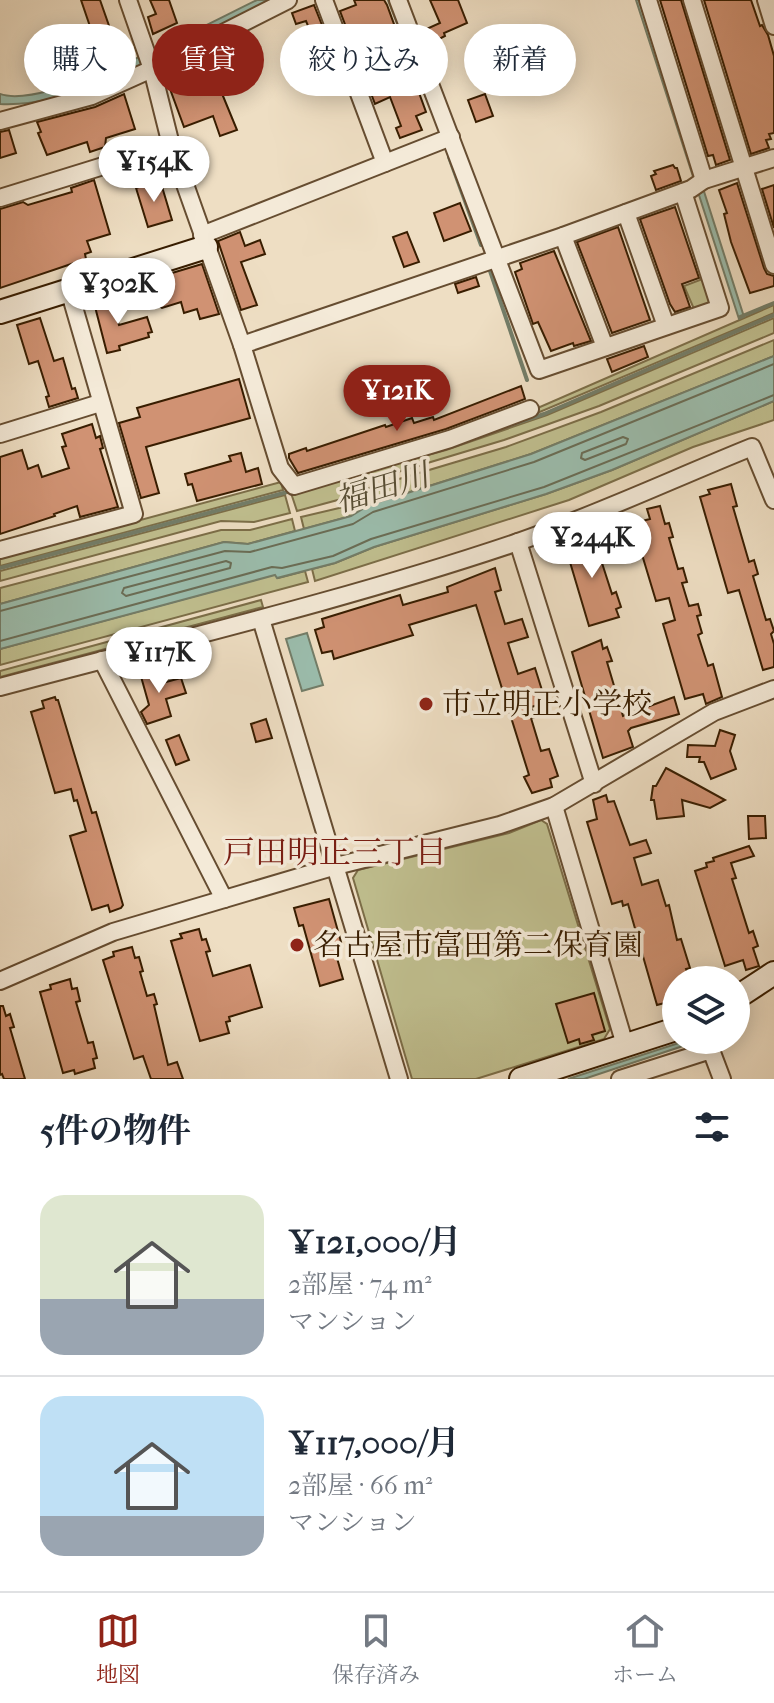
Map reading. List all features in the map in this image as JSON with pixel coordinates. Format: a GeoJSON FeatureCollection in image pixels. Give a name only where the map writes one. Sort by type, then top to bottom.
{"type":"FeatureCollection","features":[{"type":"Feature","properties":{"kind":"street"},"geometry":{"type":"LineString","coordinates":[[0,121],[92,96],[152,69],[128,0]]}},
{"type":"Feature","properties":{"kind":"street"},"geometry":{"type":"LineString","coordinates":[[241,24],[288,0]]}},
{"type":"Feature","properties":{"kind":"street"},"geometry":{"type":"LineString","coordinates":[[324,0],[385,163]]}},
{"type":"Feature","properties":{"kind":"street"},"geometry":{"type":"LineString","coordinates":[[398,0],[539,370],[720,308],[696,185],[648,0]]}},
{"type":"Feature","properties":{"kind":"street"},"geometry":{"type":"LineString","coordinates":[[692,0],[774,265]]}},
{"type":"Feature","properties":{"kind":"street"},"geometry":{"type":"LineString","coordinates":[[766,0],[774,26]]}},
{"type":"Feature","properties":{"kind":"street"},"geometry":{"type":"LineString","coordinates":[[159,96],[171,145],[242,345],[280,468],[294,486],[450,439],[530,409]]}},
{"type":"Feature","properties":{"kind":"street"},"geometry":{"type":"LineString","coordinates":[[0,312],[204,241],[451,137]]}},
{"type":"Feature","properties":{"kind":"street"},"geometry":{"type":"LineString","coordinates":[[0,198],[171,145]]}},
{"type":"Feature","properties":{"kind":"street"},"geometry":{"type":"LineString","coordinates":[[242,345],[563,236],[774,158]]}},
{"type":"Feature","properties":{"kind":"street"},"geometry":{"type":"LineString","coordinates":[[626,213],[666,326]]}},
{"type":"Feature","properties":{"kind":"street"},"geometry":{"type":"LineString","coordinates":[[563,236],[605,347]]}},
{"type":"Feature","properties":{"kind":"street"},"geometry":{"type":"LineString","coordinates":[[0,550],[134,514],[69,290]]}},
{"type":"Feature","properties":{"kind":"street"},"geometry":{"type":"LineString","coordinates":[[0,434],[100,403]]}},
{"type":"Feature","properties":{"kind":"street"},"geometry":{"type":"LineString","coordinates":[[0,687],[261,619],[518,542],[752,447],[774,500]]}},
{"type":"Feature","properties":{"kind":"street"},"geometry":{"type":"LineString","coordinates":[[518,542],[594,784]]}},
{"type":"Feature","properties":{"kind":"street"},"geometry":{"type":"LineString","coordinates":[[261,619],[399,1079]]}},
{"type":"Feature","properties":{"kind":"street"},"geometry":{"type":"LineString","coordinates":[[102,660],[224,899]]}},
{"type":"Feature","properties":{"kind":"street"},"geometry":{"type":"LineString","coordinates":[[0,981],[113,932],[336,866],[500,825],[554,806],[714,712],[774,689]]}},
{"type":"Feature","properties":{"kind":"street"},"geometry":{"type":"LineString","coordinates":[[554,806],[625,1045]]}},
{"type":"Feature","properties":{"kind":"street"},"geometry":{"type":"LineString","coordinates":[[750,989],[774,973]]}},
{"type":"Feature","properties":{"kind":"street"},"geometry":{"type":"LineString","coordinates":[[521,1079],[662,1033]]}},
{"type":"Feature","properties":{"kind":"street"},"geometry":{"type":"LineString","coordinates":[[620,1079],[711,1050],[722,1079]]}},
{"type":"Feature","properties":{"kind":"shaded area"},"geometry":{"type":"Polygon","coordinates":[[[705,278],[712,294],[708,304],[694,309],[684,286],[705,278]]]}},
{"type":"Feature","properties":{"kind":"shaded area"},"geometry":{"type":"Polygon","coordinates":[[[774,305],[774,313],[535,414],[533,410],[774,305]]]}},
{"type":"Feature","properties":{"kind":"shaded area"},"geometry":{"type":"Polygon","coordinates":[[[774,318],[774,333],[599,406],[504,440],[361,483],[345,498],[297,511],[291,493],[446,450],[547,415],[774,318]]]}},
{"type":"Feature","properties":{"kind":"shaded area"},"geometry":{"type":"Polygon","coordinates":[[[774,340],[774,356],[531,454],[369,505],[351,516],[304,529],[301,517],[352,505],[369,488],[506,447],[601,412],[774,340]]]}},
{"type":"Feature","properties":{"kind":"shaded area"},"geometry":{"type":"Polygon","coordinates":[[[774,401],[774,420],[693,447],[569,500],[315,581],[312,569],[612,470],[774,401]]]}},
{"type":"Feature","properties":{"kind":"shaded area"},"geometry":{"type":"Polygon","coordinates":[[[281,482],[283,490],[0,566],[0,558],[281,482]]]}},
{"type":"Feature","properties":{"kind":"shaded area"},"geometry":{"type":"Polygon","coordinates":[[[285,495],[290,513],[254,522],[221,521],[0,581],[0,571],[285,495]]]}},
{"type":"Feature","properties":{"kind":"shaded area"},"geometry":{"type":"Polygon","coordinates":[[[292,519],[295,531],[248,544],[224,542],[0,604],[0,588],[221,530],[250,530],[292,519]]]}},
{"type":"Feature","properties":{"kind":"shaded area"},"geometry":{"type":"Polygon","coordinates":[[[305,571],[308,582],[0,665],[0,649],[276,574],[278,578],[305,571]]]}},
{"type":"Feature","properties":{"kind":"shaded area"},"geometry":{"type":"Polygon","coordinates":[[[261,600],[263,607],[0,677],[0,671],[261,600]]]}},
{"type":"Feature","properties":{"kind":"shaded area"},"geometry":{"type":"Polygon","coordinates":[[[541,820],[547,824],[610,1029],[604,1039],[476,1079],[412,1079],[353,878],[358,870],[509,833],[541,820]]]}},
{"type":"Feature","properties":{"kind":"water"},"geometry":{"type":"Polygon","coordinates":[[[257,0],[275,0],[228,24],[208,24],[257,0]]]}},
{"type":"Feature","properties":{"kind":"water"},"geometry":{"type":"Polygon","coordinates":[[[636,0],[643,0],[744,317],[739,319],[636,0]]]}},
{"type":"Feature","properties":{"kind":"water"},"geometry":{"type":"Polygon","coordinates":[[[152,51],[152,61],[136,69],[136,58],[152,51]]]}},
{"type":"Feature","properties":{"kind":"water"},"geometry":{"type":"Polygon","coordinates":[[[0,94],[61,96],[0,104],[0,94]]]}},
{"type":"Feature","properties":{"kind":"water"},"geometry":{"type":"Polygon","coordinates":[[[774,356],[774,401],[612,470],[546,494],[374,547],[335,563],[277,578],[275,575],[0,649],[0,604],[224,542],[248,544],[351,516],[369,505],[531,454],[774,356]]]}},
{"type":"Feature","properties":{"kind":"water"},"geometry":{"type":"Polygon","coordinates":[[[307,633],[323,685],[302,691],[286,639],[307,633]]]}},
{"type":"Feature","properties":{"kind":"water"},"geometry":{"type":"Polygon","coordinates":[[[662,1048],[662,1053],[584,1079],[568,1079],[662,1048]]]}},
{"type":"Feature","properties":{"kind":"building"},"geometry":{"type":"Polygon","coordinates":[[[81,0],[100,0],[108,24],[89,24],[81,0]]]}},
{"type":"Feature","properties":{"kind":"building"},"geometry":{"type":"Polygon","coordinates":[[[150,0],[169,0],[177,23],[152,24],[152,31],[148,17],[156,14],[150,0]]]}},
{"type":"Feature","properties":{"kind":"building"},"geometry":{"type":"Polygon","coordinates":[[[354,0],[384,0],[394,24],[345,24],[340,11],[356,5],[354,0]]]}},
{"type":"Feature","properties":{"kind":"building"},"geometry":{"type":"Polygon","coordinates":[[[430,0],[458,0],[467,23],[448,31],[448,24],[438,24],[440,23],[430,0]]]}},
{"type":"Feature","properties":{"kind":"building"},"geometry":{"type":"Polygon","coordinates":[[[660,0],[681,0],[730,160],[716,165],[713,155],[708,156],[660,0]]]}},
{"type":"Feature","properties":{"kind":"building"},"geometry":{"type":"Polygon","coordinates":[[[704,0],[751,0],[760,26],[768,35],[774,56],[774,133],[769,134],[771,139],[766,140],[769,148],[751,154],[704,0]]]}},
{"type":"Feature","properties":{"kind":"building"},"geometry":{"type":"Polygon","coordinates":[[[314,5],[322,24],[307,24],[306,21],[296,24],[292,13],[314,5]]]}},
{"type":"Feature","properties":{"kind":"building"},"geometry":{"type":"Polygon","coordinates":[[[125,96],[135,129],[106,138],[105,147],[90,152],[87,142],[47,155],[37,122],[125,96]]]}},
{"type":"Feature","properties":{"kind":"building"},"geometry":{"type":"Polygon","coordinates":[[[173,96],[223,96],[237,130],[220,136],[213,116],[184,127],[173,96]]]}},
{"type":"Feature","properties":{"kind":"building"},"geometry":{"type":"Polygon","coordinates":[[[372,96],[420,96],[426,112],[416,116],[422,130],[400,138],[396,128],[401,126],[390,97],[375,104],[372,96]]]}},
{"type":"Feature","properties":{"kind":"building"},"geometry":{"type":"Polygon","coordinates":[[[486,96],[493,116],[476,122],[468,100],[486,96]]]}},
{"type":"Feature","properties":{"kind":"building"},"geometry":{"type":"Polygon","coordinates":[[[9,130],[16,153],[0,158],[0,132],[9,130]]]}},
{"type":"Feature","properties":{"kind":"building"},"geometry":{"type":"Polygon","coordinates":[[[673,165],[681,181],[656,190],[651,176],[656,174],[654,171],[673,165]]]}},
{"type":"Feature","properties":{"kind":"building"},"geometry":{"type":"Polygon","coordinates":[[[94,180],[110,234],[87,241],[91,252],[85,254],[86,259],[0,288],[0,209],[23,202],[28,205],[72,192],[71,188],[94,180]]]}},
{"type":"Feature","properties":{"kind":"building"},"geometry":{"type":"Polygon","coordinates":[[[160,180],[172,220],[148,227],[136,188],[160,180]]]}},
{"type":"Feature","properties":{"kind":"building"},"geometry":{"type":"Polygon","coordinates":[[[737,183],[764,268],[767,274],[774,276],[774,286],[750,293],[731,242],[724,214],[727,213],[719,190],[737,183]]]}},
{"type":"Feature","properties":{"kind":"building"},"geometry":{"type":"Polygon","coordinates":[[[774,185],[774,228],[762,189],[774,185]]]}},
{"type":"Feature","properties":{"kind":"building"},"geometry":{"type":"Polygon","coordinates":[[[460,203],[471,231],[444,241],[434,213],[460,203]]]}},
{"type":"Feature","properties":{"kind":"building"},"geometry":{"type":"Polygon","coordinates":[[[675,207],[699,278],[682,284],[690,307],[675,312],[640,219],[675,207]]]}},
{"type":"Feature","properties":{"kind":"building"},"geometry":{"type":"Polygon","coordinates":[[[618,227],[650,320],[612,333],[577,242],[618,227]]]}},
{"type":"Feature","properties":{"kind":"building"},"geometry":{"type":"Polygon","coordinates":[[[240,232],[245,246],[260,240],[265,254],[241,262],[257,305],[241,310],[218,241],[240,232]]]}},
{"type":"Feature","properties":{"kind":"building"},"geometry":{"type":"Polygon","coordinates":[[[407,232],[419,262],[404,267],[393,237],[407,232]]]}},
{"type":"Feature","properties":{"kind":"building"},"geometry":{"type":"Polygon","coordinates":[[[554,251],[591,341],[574,346],[573,343],[551,351],[538,322],[533,324],[515,272],[522,269],[520,263],[554,251]]]}},
{"type":"Feature","properties":{"kind":"building"},"geometry":{"type":"Polygon","coordinates":[[[202,264],[219,314],[200,319],[197,309],[184,313],[181,302],[162,308],[149,299],[145,285],[163,280],[162,276],[202,264]]]}},
{"type":"Feature","properties":{"kind":"building"},"geometry":{"type":"Polygon","coordinates":[[[476,277],[479,286],[458,293],[455,284],[476,277]]]}},
{"type":"Feature","properties":{"kind":"building"},"geometry":{"type":"Polygon","coordinates":[[[109,294],[119,325],[147,317],[152,332],[148,333],[149,337],[107,353],[93,299],[109,294]]]}},
{"type":"Feature","properties":{"kind":"building"},"geometry":{"type":"Polygon","coordinates":[[[40,318],[54,361],[63,358],[72,389],[75,388],[78,398],[49,407],[46,397],[49,396],[38,361],[29,364],[17,325],[40,318]]]}},
{"type":"Feature","properties":{"kind":"building"},"geometry":{"type":"Polygon","coordinates":[[[644,346],[648,357],[612,372],[607,359],[644,346]]]}},
{"type":"Feature","properties":{"kind":"building"},"geometry":{"type":"Polygon","coordinates":[[[239,379],[250,418],[146,447],[159,493],[141,498],[119,423],[140,417],[137,408],[239,379]]]}},
{"type":"Feature","properties":{"kind":"building"},"geometry":{"type":"Polygon","coordinates":[[[521,386],[525,399],[446,429],[298,473],[289,458],[289,454],[306,448],[307,451],[385,425],[412,418],[414,423],[433,417],[434,420],[521,386]]]}},
{"type":"Feature","properties":{"kind":"building"},"geometry":{"type":"Polygon","coordinates":[[[92,424],[96,438],[100,436],[103,448],[100,449],[118,507],[80,517],[77,506],[0,534],[0,457],[22,450],[28,469],[38,465],[42,477],[69,468],[62,447],[66,446],[62,434],[92,424]]]}},
{"type":"Feature","properties":{"kind":"building"},"geometry":{"type":"Polygon","coordinates":[[[241,453],[246,472],[258,468],[262,484],[197,501],[185,474],[231,461],[229,456],[241,453]]]}},
{"type":"Feature","properties":{"kind":"building"},"geometry":{"type":"Polygon","coordinates":[[[731,484],[737,506],[733,507],[749,562],[754,560],[758,574],[753,576],[766,620],[770,619],[774,631],[771,634],[774,667],[763,670],[739,590],[728,593],[700,497],[710,494],[708,490],[731,484]]]}},
{"type":"Feature","properties":{"kind":"building"},"geometry":{"type":"Polygon","coordinates":[[[660,506],[673,537],[669,538],[678,569],[683,568],[687,582],[682,583],[689,606],[698,604],[701,615],[697,616],[702,633],[698,635],[708,666],[713,664],[722,697],[706,704],[703,694],[685,699],[663,624],[675,620],[669,598],[656,601],[634,528],[650,519],[647,509],[660,506]]]}},
{"type":"Feature","properties":{"kind":"building"},"geometry":{"type":"Polygon","coordinates":[[[593,533],[598,548],[602,547],[606,562],[602,563],[612,594],[616,592],[621,607],[616,609],[619,617],[589,626],[564,542],[593,533]]]}},
{"type":"Feature","properties":{"kind":"building"},"geometry":{"type":"Polygon","coordinates":[[[495,568],[501,590],[495,592],[505,624],[522,619],[528,637],[508,643],[518,674],[535,668],[546,703],[531,707],[535,717],[531,718],[541,751],[549,749],[558,776],[550,779],[552,787],[532,793],[524,777],[529,775],[476,605],[409,625],[413,635],[334,659],[332,651],[322,653],[315,630],[324,627],[322,619],[400,595],[403,605],[448,592],[447,587],[495,568]]]}},
{"type":"Feature","properties":{"kind":"building"},"geometry":{"type":"Polygon","coordinates":[[[601,640],[603,649],[607,647],[612,661],[607,662],[623,716],[674,697],[679,714],[631,728],[628,731],[633,747],[603,758],[572,652],[601,640]]]}},
{"type":"Feature","properties":{"kind":"building"},"geometry":{"type":"Polygon","coordinates":[[[157,668],[162,683],[181,678],[186,693],[166,699],[171,716],[147,724],[141,712],[149,705],[140,673],[157,668]]]}},
{"type":"Feature","properties":{"kind":"building"},"geometry":{"type":"Polygon","coordinates":[[[55,697],[92,813],[96,812],[123,905],[110,912],[108,905],[92,910],[70,836],[86,831],[77,800],[74,801],[71,789],[55,793],[31,712],[44,708],[42,701],[55,697]]]}},
{"type":"Feature","properties":{"kind":"building"},"geometry":{"type":"Polygon","coordinates":[[[266,719],[272,738],[256,742],[251,724],[266,719]]]}},
{"type":"Feature","properties":{"kind":"building"},"geometry":{"type":"Polygon","coordinates":[[[720,730],[735,735],[730,751],[736,769],[711,779],[704,762],[699,762],[700,757],[687,757],[688,745],[715,746],[720,730]]]}},
{"type":"Feature","properties":{"kind":"building"},"geometry":{"type":"Polygon","coordinates":[[[179,735],[189,760],[176,765],[166,740],[179,735]]]}},
{"type":"Feature","properties":{"kind":"building"},"geometry":{"type":"Polygon","coordinates":[[[666,768],[725,800],[710,808],[682,800],[684,816],[657,819],[654,800],[651,800],[653,786],[656,786],[666,768]]]}},
{"type":"Feature","properties":{"kind":"building"},"geometry":{"type":"Polygon","coordinates":[[[606,795],[608,802],[614,801],[630,845],[646,840],[651,853],[634,858],[642,885],[658,880],[666,906],[669,905],[677,940],[681,939],[689,966],[662,966],[662,1004],[657,1005],[628,904],[623,906],[622,901],[612,904],[587,822],[597,819],[593,800],[606,795]]]}},
{"type":"Feature","properties":{"kind":"building"},"geometry":{"type":"Polygon","coordinates":[[[748,816],[765,816],[766,838],[749,839],[748,816]]]}},
{"type":"Feature","properties":{"kind":"building"},"geometry":{"type":"Polygon","coordinates":[[[749,846],[754,856],[731,863],[736,878],[732,879],[749,933],[753,931],[758,946],[753,948],[759,966],[750,969],[743,960],[725,966],[695,871],[707,867],[706,863],[714,861],[713,858],[749,846]]]}},
{"type":"Feature","properties":{"kind":"building"},"geometry":{"type":"Polygon","coordinates":[[[329,899],[341,942],[333,944],[343,979],[320,986],[303,925],[299,926],[294,908],[329,899]]]}},
{"type":"Feature","properties":{"kind":"building"},"geometry":{"type":"Polygon","coordinates":[[[199,929],[210,951],[206,952],[213,976],[250,965],[262,1007],[229,1017],[230,1021],[226,1022],[229,1033],[200,1041],[171,941],[182,938],[180,934],[199,929]]]}},
{"type":"Feature","properties":{"kind":"building"},"geometry":{"type":"Polygon","coordinates":[[[132,947],[135,958],[139,957],[147,996],[154,994],[168,1065],[177,1062],[183,1079],[151,1079],[143,1056],[134,1059],[103,960],[114,956],[113,952],[132,947]]]}},
{"type":"Feature","properties":{"kind":"building"},"geometry":{"type":"Polygon","coordinates":[[[70,979],[72,989],[77,988],[80,1001],[76,1002],[88,1043],[93,1042],[97,1058],[93,1059],[95,1068],[75,1074],[74,1070],[63,1073],[40,992],[51,989],[50,985],[70,979]]]}},
{"type":"Feature","properties":{"kind":"building"},"geometry":{"type":"Polygon","coordinates":[[[594,993],[605,1031],[592,1035],[594,1040],[580,1044],[579,1039],[568,1043],[556,1004],[594,993]]]}},
{"type":"Feature","properties":{"kind":"building"},"geometry":{"type":"Polygon","coordinates":[[[0,1006],[3,1006],[6,1016],[10,1014],[14,1027],[10,1028],[25,1079],[4,1079],[0,1075],[0,1006]]]}},
{"type":"Feature","properties":{"kind":"waterway"},"geometry":{"type":"LineString","coordinates":[[389,0],[428,100]]}},
{"type":"Feature","properties":{"kind":"waterway"},"geometry":{"type":"LineString","coordinates":[[449,157],[481,245]]}},
{"type":"Feature","properties":{"kind":"waterway"},"geometry":{"type":"LineString","coordinates":[[489,268],[527,380]]}},
{"type":"Feature","properties":{"kind":"waterway"},"geometry":{"type":"LineString","coordinates":[[740,317],[774,303]]}},
{"type":"Feature","properties":{"kind":"waterway"},"geometry":{"type":"LineString","coordinates":[[495,430],[544,414],[774,315]]}},
{"type":"Feature","properties":{"kind":"waterway"},"geometry":{"type":"LineString","coordinates":[[0,568],[291,491]]}},
{"type":"Feature","properties":{"kind":"place","name":"市立明正小学校"},"geometry":{"type":"Point","coordinates":[426,704]}},
{"type":"Feature","properties":{"kind":"place","name":"名古屋市富田第二保育園"},"geometry":{"type":"Point","coordinates":[297,945]}},
{"type":"Feature","properties":{"kind":"district","name":"戸田明正三丁目"},"geometry":{"type":"Point","coordinates":[335,852]}},
{"type":"Feature","properties":{"kind":"water label","name":"福田川"},"geometry":{"type":"Point","coordinates":[382,488]}}]}
